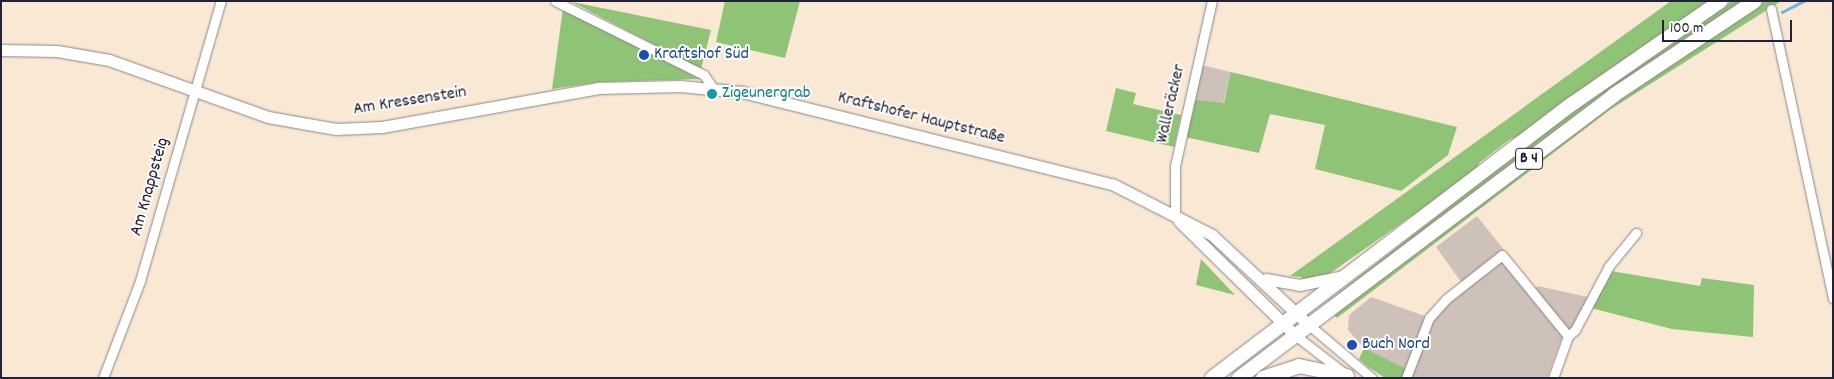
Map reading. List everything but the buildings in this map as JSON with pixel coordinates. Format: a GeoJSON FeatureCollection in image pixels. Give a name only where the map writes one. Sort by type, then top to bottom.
{"type":"FeatureCollection","features":[{"type":"Feature","properties":{"kind":"main road","name":"B 4"},"geometry":{"type":"LineString","coordinates":[[1212,378],[1344,276],[1601,83],[1721,1]]}},
{"type":"Feature","properties":{"kind":"main road","name":"B 4"},"geometry":{"type":"LineString","coordinates":[[1239,378],[1621,90],[1755,1]]}},
{"type":"Feature","properties":{"kind":"main road"},"geometry":{"type":"LineString","coordinates":[[1263,378],[1299,366],[1348,377]]}},
{"type":"Feature","properties":{"kind":"street","name":"Am Knappsteig"},"geometry":{"type":"LineString","coordinates":[[103,378],[140,281],[221,1]]}},
{"type":"Feature","properties":{"kind":"street"},"geometry":{"type":"LineString","coordinates":[[555,1],[704,75],[713,88]]}},
{"type":"Feature","properties":{"kind":"street","name":"Walleräcker"},"geometry":{"type":"LineString","coordinates":[[1175,216],[1175,166],[1212,1]]}},
{"type":"Feature","properties":{"kind":"street"},"geometry":{"type":"LineString","coordinates":[[1771,9],[1833,298]]}},
{"type":"Feature","properties":{"kind":"street","name":"Am Kressenstein"},"geometry":{"type":"LineString","coordinates":[[1,50],[92,56],[290,123],[352,130],[598,88],[713,88]]}},
{"type":"Feature","properties":{"kind":"street","name":"Kraftshofer Hauptstraße"},"geometry":{"type":"LineString","coordinates":[[713,88],[1096,179],[1204,229],[1262,277],[1309,325]]}},
{"type":"Feature","properties":{"kind":"street","name":"Kraftshofer Hauptstraße"},"geometry":{"type":"LineString","coordinates":[[1175,216],[1295,335]]}},
{"type":"Feature","properties":{"kind":"street"},"geometry":{"type":"LineString","coordinates":[[1553,378],[1568,336],[1575,330],[1609,266],[1636,233]]}},
{"type":"Feature","properties":{"kind":"street"},"geometry":{"type":"LineString","coordinates":[[1406,378],[1429,318],[1446,299],[1502,255],[1568,336]]}},
{"type":"Feature","properties":{"kind":"street"},"geometry":{"type":"LineString","coordinates":[[1262,277],[1299,285],[1344,276]]}},
{"type":"Feature","properties":{"kind":"street"},"geometry":{"type":"LineString","coordinates":[[1309,325],[1372,378]]}},
{"type":"Feature","properties":{"kind":"street"},"geometry":{"type":"LineString","coordinates":[[1295,335],[1348,377]]}},
{"type":"Feature","properties":{"kind":"shaded area"},"geometry":{"type":"Polygon","coordinates":[[[1202,65],[1231,72],[1222,107],[1193,100],[1202,65]]]}},
{"type":"Feature","properties":{"kind":"shaded area"},"geometry":{"type":"Polygon","coordinates":[[[1477,216],[1535,289],[1538,286],[1588,297],[1573,327],[1562,337],[1547,378],[1415,378],[1364,348],[1348,330],[1349,315],[1371,297],[1425,316],[1462,283],[1436,247],[1477,216]]]}},
{"type":"Feature","properties":{"kind":"green space"},"geometry":{"type":"Polygon","coordinates":[[[725,1],[800,1],[785,58],[716,42],[725,1]]]}},
{"type":"Feature","properties":{"kind":"green space"},"geometry":{"type":"Polygon","coordinates":[[[1671,1],[1713,1],[1529,131],[1509,140],[1479,163],[1477,170],[1329,274],[1302,282],[1302,277],[1290,276],[1671,1]]]}},
{"type":"Feature","properties":{"kind":"green space"},"geometry":{"type":"Polygon","coordinates":[[[1732,1],[1747,1],[1323,305],[1565,116],[1732,1]]]}},
{"type":"Feature","properties":{"kind":"green space"},"geometry":{"type":"Polygon","coordinates":[[[1765,1],[1781,1],[1611,109],[1337,318],[1334,315],[1607,107],[1765,1]]]}},
{"type":"Feature","properties":{"kind":"green space"},"geometry":{"type":"Polygon","coordinates":[[[572,2],[711,30],[701,69],[572,2]]]}},
{"type":"Feature","properties":{"kind":"green space"},"geometry":{"type":"Polygon","coordinates":[[[563,8],[700,79],[600,82],[552,89],[563,8]]]}},
{"type":"Feature","properties":{"kind":"green space"},"geometry":{"type":"Polygon","coordinates":[[[1231,72],[1457,127],[1448,155],[1401,191],[1315,169],[1325,125],[1270,114],[1259,153],[1185,137],[1195,100],[1224,103],[1231,72]]]}},
{"type":"Feature","properties":{"kind":"green space"},"geometry":{"type":"Polygon","coordinates":[[[1116,88],[1136,93],[1133,104],[1181,115],[1174,147],[1106,131],[1116,88]]]}},
{"type":"Feature","properties":{"kind":"green space"},"geometry":{"type":"Polygon","coordinates":[[[1201,259],[1235,295],[1196,285],[1201,259]]]}},
{"type":"Feature","properties":{"kind":"green space"},"geometry":{"type":"Polygon","coordinates":[[[1611,271],[1700,286],[1702,278],[1754,285],[1753,337],[1672,329],[1591,308],[1611,271]]]}},
{"type":"Feature","properties":{"kind":"green space"},"geometry":{"type":"Polygon","coordinates":[[[1364,348],[1406,369],[1402,378],[1385,378],[1367,366],[1359,359],[1364,348]]]}},
{"type":"Feature","properties":{"kind":"waterway"},"geometry":{"type":"LineString","coordinates":[[1782,12],[1804,1]]}},
{"type":"Feature","properties":{"kind":"place","name":"Kraftshof Süd"},"geometry":{"type":"Point","coordinates":[644,55]}},
{"type":"Feature","properties":{"kind":"place","name":"Zigeunergrab"},"geometry":{"type":"Point","coordinates":[712,94]}},
{"type":"Feature","properties":{"kind":"place","name":"Buch Nord"},"geometry":{"type":"Point","coordinates":[1352,345]}}]}
